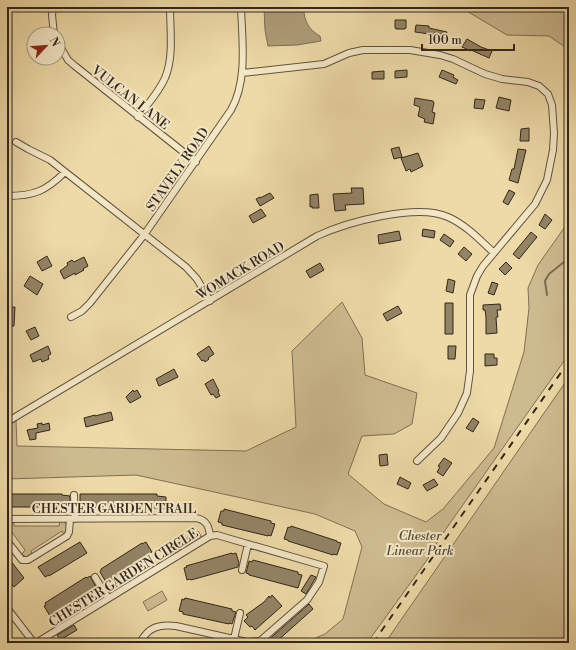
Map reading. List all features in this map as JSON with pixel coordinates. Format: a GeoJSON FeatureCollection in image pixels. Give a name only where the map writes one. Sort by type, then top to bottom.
{"type":"FeatureCollection","features":[{"type":"Feature","properties":{"kind":"street"},"geometry":{"type":"LineString","coordinates":[[53,7],[53,26]]}},
{"type":"Feature","properties":{"kind":"street"},"geometry":{"type":"LineString","coordinates":[[138,117],[160,88],[168,68],[170,51],[170,7]]}},
{"type":"Feature","properties":{"kind":"street","name":"STAVELY ROAD"},"geometry":{"type":"LineString","coordinates":[[71,317],[90,303],[144,235],[196,162],[236,101],[242,73],[242,7]]}},
{"type":"Feature","properties":{"kind":"street"},"geometry":{"type":"LineString","coordinates":[[242,73],[324,64],[350,53],[362,50],[410,50],[440,54],[485,74],[502,79],[528,82],[539,86],[548,94],[552,106],[554,133],[553,150],[548,172],[541,192],[535,204],[494,252],[477,276],[470,295],[470,371],[467,393],[458,413],[441,438],[417,461]]}},
{"type":"Feature","properties":{"kind":"street","name":"VULCAN LANE"},"geometry":{"type":"LineString","coordinates":[[66,57],[75,66],[196,162]]}},
{"type":"Feature","properties":{"kind":"street"},"geometry":{"type":"LineString","coordinates":[[16,142],[50,160],[192,273],[210,301]]}},
{"type":"Feature","properties":{"kind":"street"},"geometry":{"type":"LineString","coordinates":[[7,196],[22,196],[37,193],[50,186],[65,172]]}},
{"type":"Feature","properties":{"kind":"street","name":"WOMACK ROAD"},"geometry":{"type":"LineString","coordinates":[[7,422],[317,236],[344,225],[377,217],[415,212],[433,212],[455,220],[494,252]]}},
{"type":"Feature","properties":{"kind":"street"},"geometry":{"type":"LineString","coordinates":[[7,541],[22,560],[28,560],[67,536],[72,519],[74,496]]}},
{"type":"Feature","properties":{"kind":"street","name":"CHESTER GARDEN TRAIL"},"geometry":{"type":"LineString","coordinates":[[7,519],[196,518],[206,522],[210,536]]}},
{"type":"Feature","properties":{"kind":"street","name":"CHESTER GARDEN CIRCLE"},"geometry":{"type":"LineString","coordinates":[[35,643],[210,536],[217,535],[324,566],[319,582],[307,600],[263,639],[252,643],[166,624],[157,626],[150,630],[144,635],[140,643]]}},
{"type":"Feature","properties":{"kind":"street"},"geometry":{"type":"LineString","coordinates":[[242,570],[248,544]]}},
{"type":"Feature","properties":{"kind":"street"},"geometry":{"type":"LineString","coordinates":[[95,577],[108,598]]}},
{"type":"Feature","properties":{"kind":"street"},"geometry":{"type":"LineString","coordinates":[[7,608],[35,643]]}},
{"type":"Feature","properties":{"kind":"street"},"geometry":{"type":"LineString","coordinates":[[234,639],[240,613]]}},
{"type":"Feature","properties":{"kind":"green space"},"geometry":{"type":"Polygon","coordinates":[[[460,7],[569,7],[569,54],[565,47],[549,36],[507,35],[460,7]]]}},
{"type":"Feature","properties":{"kind":"green space","name":"Chester Linear Park"},"geometry":{"type":"Polygon","coordinates":[[[569,221],[569,354],[441,536],[427,560],[367,643],[304,643],[325,634],[343,619],[362,547],[355,531],[315,514],[136,475],[7,479],[7,426],[16,421],[17,446],[246,451],[296,427],[292,351],[342,302],[362,338],[365,375],[417,393],[412,424],[394,434],[362,436],[348,474],[384,504],[426,522],[443,509],[494,448],[524,352],[529,308],[528,288],[538,265],[569,221]]]}},
{"type":"Feature","properties":{"kind":"green space"},"geometry":{"type":"Polygon","coordinates":[[[569,377],[569,643],[385,643],[569,377]]]}},
{"type":"Feature","properties":{"kind":"green space"},"geometry":{"type":"Polygon","coordinates":[[[14,521],[14,526],[59,526],[60,521],[62,521],[65,522],[68,529],[64,535],[62,531],[31,551],[32,554],[30,557],[26,557],[22,554],[25,550],[11,531],[7,533],[7,523],[14,521]]]}},
{"type":"Feature","properties":{"kind":"green space"},"geometry":{"type":"Polygon","coordinates":[[[162,591],[167,600],[148,611],[143,602],[162,591]]]}},
{"type":"Feature","properties":{"kind":"shaded area"},"geometry":{"type":"Polygon","coordinates":[[[264,7],[304,7],[306,20],[310,28],[320,36],[321,41],[297,45],[268,46],[265,30],[264,7]]]}},
{"type":"Feature","properties":{"kind":"building"},"geometry":{"type":"Polygon","coordinates":[[[395,20],[406,20],[406,28],[396,29],[395,20]]]}},
{"type":"Feature","properties":{"kind":"building"},"geometry":{"type":"Polygon","coordinates":[[[416,25],[429,26],[429,28],[447,32],[445,38],[436,36],[437,35],[415,32],[416,25]]]}},
{"type":"Feature","properties":{"kind":"building"},"geometry":{"type":"Polygon","coordinates":[[[467,39],[492,51],[489,58],[462,47],[467,39]]]}},
{"type":"Feature","properties":{"kind":"building"},"geometry":{"type":"Polygon","coordinates":[[[407,70],[407,77],[395,78],[395,71],[407,70]]]}},
{"type":"Feature","properties":{"kind":"building"},"geometry":{"type":"Polygon","coordinates":[[[442,70],[454,75],[453,77],[458,80],[456,84],[439,77],[442,70]]]}},
{"type":"Feature","properties":{"kind":"building"},"geometry":{"type":"Polygon","coordinates":[[[384,71],[384,79],[372,79],[372,72],[384,71]]]}},
{"type":"Feature","properties":{"kind":"building"},"geometry":{"type":"Polygon","coordinates":[[[499,97],[511,100],[509,111],[496,108],[499,97]]]}},
{"type":"Feature","properties":{"kind":"building"},"geometry":{"type":"Polygon","coordinates":[[[415,98],[433,101],[432,112],[435,113],[433,124],[424,122],[425,119],[418,116],[420,107],[414,105],[415,98]]]}},
{"type":"Feature","properties":{"kind":"building"},"geometry":{"type":"Polygon","coordinates":[[[475,99],[485,100],[483,109],[474,108],[475,99]]]}},
{"type":"Feature","properties":{"kind":"building"},"geometry":{"type":"Polygon","coordinates":[[[529,128],[529,141],[520,141],[521,129],[529,128]]]}},
{"type":"Feature","properties":{"kind":"building"},"geometry":{"type":"Polygon","coordinates":[[[399,147],[402,157],[394,159],[391,149],[399,147]]]}},
{"type":"Feature","properties":{"kind":"building"},"geometry":{"type":"Polygon","coordinates":[[[518,149],[526,150],[518,183],[509,180],[512,169],[514,169],[518,149]]]}},
{"type":"Feature","properties":{"kind":"building"},"geometry":{"type":"Polygon","coordinates":[[[418,153],[423,166],[411,172],[410,169],[406,171],[401,158],[418,153]]]}},
{"type":"Feature","properties":{"kind":"building"},"geometry":{"type":"Polygon","coordinates":[[[351,188],[363,188],[364,204],[345,205],[346,210],[335,211],[333,194],[352,193],[351,188]]]}},
{"type":"Feature","properties":{"kind":"building"},"geometry":{"type":"Polygon","coordinates":[[[509,190],[515,193],[508,205],[503,202],[509,190]]]}},
{"type":"Feature","properties":{"kind":"building"},"geometry":{"type":"Polygon","coordinates":[[[270,193],[274,198],[260,206],[256,199],[270,193]]]}},
{"type":"Feature","properties":{"kind":"building"},"geometry":{"type":"Polygon","coordinates":[[[318,194],[319,208],[312,208],[312,206],[310,207],[310,195],[318,194]]]}},
{"type":"Feature","properties":{"kind":"building"},"geometry":{"type":"Polygon","coordinates":[[[261,209],[266,216],[253,223],[249,216],[261,209]]]}},
{"type":"Feature","properties":{"kind":"building"},"geometry":{"type":"Polygon","coordinates":[[[545,214],[552,220],[545,229],[539,225],[545,214]]]}},
{"type":"Feature","properties":{"kind":"building"},"geometry":{"type":"Polygon","coordinates":[[[423,229],[435,231],[434,238],[422,236],[423,229]]]}},
{"type":"Feature","properties":{"kind":"building"},"geometry":{"type":"Polygon","coordinates":[[[399,231],[401,240],[379,244],[378,235],[399,231]]]}},
{"type":"Feature","properties":{"kind":"building"},"geometry":{"type":"Polygon","coordinates":[[[531,232],[537,237],[519,259],[513,254],[531,232]]]}},
{"type":"Feature","properties":{"kind":"building"},"geometry":{"type":"Polygon","coordinates":[[[444,234],[454,241],[450,247],[440,240],[444,234]]]}},
{"type":"Feature","properties":{"kind":"building"},"geometry":{"type":"Polygon","coordinates":[[[464,247],[472,254],[466,261],[458,254],[464,247]]]}},
{"type":"Feature","properties":{"kind":"building"},"geometry":{"type":"Polygon","coordinates":[[[47,256],[52,266],[42,271],[37,262],[47,256]]]}},
{"type":"Feature","properties":{"kind":"building"},"geometry":{"type":"Polygon","coordinates":[[[84,257],[88,266],[75,275],[75,273],[64,279],[60,271],[68,265],[67,263],[72,260],[74,262],[84,257]]]}},
{"type":"Feature","properties":{"kind":"building"},"geometry":{"type":"Polygon","coordinates":[[[506,262],[512,268],[505,275],[499,269],[506,262]]]}},
{"type":"Feature","properties":{"kind":"building"},"geometry":{"type":"Polygon","coordinates":[[[320,263],[324,270],[310,278],[306,271],[320,263]]]}},
{"type":"Feature","properties":{"kind":"building"},"geometry":{"type":"Polygon","coordinates":[[[30,276],[43,284],[37,295],[24,286],[30,276]]]}},
{"type":"Feature","properties":{"kind":"building"},"geometry":{"type":"Polygon","coordinates":[[[448,279],[455,281],[453,293],[446,291],[448,279]]]}},
{"type":"Feature","properties":{"kind":"building"},"geometry":{"type":"Polygon","coordinates":[[[492,282],[498,284],[494,295],[488,293],[492,282]]]}},
{"type":"Feature","properties":{"kind":"building"},"geometry":{"type":"Polygon","coordinates":[[[445,303],[453,303],[453,334],[445,334],[445,303]]]}},
{"type":"Feature","properties":{"kind":"building"},"geometry":{"type":"Polygon","coordinates":[[[500,304],[501,310],[497,310],[498,317],[496,317],[497,333],[486,334],[486,317],[485,310],[483,310],[483,305],[500,304]]]}},
{"type":"Feature","properties":{"kind":"building"},"geometry":{"type":"Polygon","coordinates":[[[398,306],[402,313],[387,321],[383,314],[398,306]]]}},
{"type":"Feature","properties":{"kind":"building"},"geometry":{"type":"Polygon","coordinates":[[[7,307],[15,307],[14,326],[7,326],[7,307]]]}},
{"type":"Feature","properties":{"kind":"building"},"geometry":{"type":"Polygon","coordinates":[[[35,327],[39,336],[31,340],[26,331],[35,327]]]}},
{"type":"Feature","properties":{"kind":"building"},"geometry":{"type":"Polygon","coordinates":[[[48,346],[51,354],[48,356],[49,359],[42,362],[41,359],[33,362],[30,355],[48,346]]]}},
{"type":"Feature","properties":{"kind":"building"},"geometry":{"type":"Polygon","coordinates":[[[209,346],[214,354],[205,362],[204,360],[202,361],[197,354],[209,346]]]}},
{"type":"Feature","properties":{"kind":"building"},"geometry":{"type":"Polygon","coordinates":[[[448,346],[456,346],[455,359],[448,359],[448,346]]]}},
{"type":"Feature","properties":{"kind":"building"},"geometry":{"type":"Polygon","coordinates":[[[485,354],[494,354],[494,358],[497,358],[497,365],[485,366],[485,354]]]}},
{"type":"Feature","properties":{"kind":"building"},"geometry":{"type":"Polygon","coordinates":[[[174,369],[178,377],[159,386],[156,379],[174,369]]]}},
{"type":"Feature","properties":{"kind":"building"},"geometry":{"type":"Polygon","coordinates":[[[213,379],[220,396],[216,398],[213,394],[211,395],[205,384],[213,379]]]}},
{"type":"Feature","properties":{"kind":"building"},"geometry":{"type":"Polygon","coordinates":[[[133,390],[134,392],[137,390],[141,397],[130,403],[126,397],[133,390]]]}},
{"type":"Feature","properties":{"kind":"building"},"geometry":{"type":"Polygon","coordinates":[[[111,412],[113,420],[86,427],[84,418],[111,412]]]}},
{"type":"Feature","properties":{"kind":"building"},"geometry":{"type":"Polygon","coordinates":[[[473,418],[479,422],[473,432],[466,428],[473,418]]]}},
{"type":"Feature","properties":{"kind":"building"},"geometry":{"type":"Polygon","coordinates":[[[42,423],[42,425],[49,423],[50,430],[36,433],[36,439],[30,440],[27,430],[38,428],[37,424],[42,423]]]}},
{"type":"Feature","properties":{"kind":"building"},"geometry":{"type":"Polygon","coordinates":[[[387,454],[388,465],[380,466],[379,455],[387,454]]]}},
{"type":"Feature","properties":{"kind":"building"},"geometry":{"type":"Polygon","coordinates":[[[444,458],[452,463],[443,476],[437,472],[440,467],[438,466],[444,458]]]}},
{"type":"Feature","properties":{"kind":"building"},"geometry":{"type":"Polygon","coordinates":[[[400,477],[411,483],[408,489],[397,484],[400,477]]]}},
{"type":"Feature","properties":{"kind":"building"},"geometry":{"type":"Polygon","coordinates":[[[434,479],[438,485],[427,491],[423,485],[434,479]]]}},
{"type":"Feature","properties":{"kind":"building"},"geometry":{"type":"Polygon","coordinates":[[[62,494],[70,496],[70,507],[7,507],[7,495],[62,494]]]}},
{"type":"Feature","properties":{"kind":"building"},"geometry":{"type":"Polygon","coordinates":[[[80,494],[157,494],[157,496],[166,497],[166,506],[165,508],[80,507],[80,494]]]}},
{"type":"Feature","properties":{"kind":"building"},"geometry":{"type":"Polygon","coordinates":[[[224,509],[271,521],[271,523],[275,524],[271,536],[222,525],[222,523],[218,522],[221,511],[224,511],[224,509]]]}},
{"type":"Feature","properties":{"kind":"building"},"geometry":{"type":"Polygon","coordinates":[[[291,526],[341,543],[337,555],[284,539],[288,527],[290,528],[291,526]]]}},
{"type":"Feature","properties":{"kind":"building"},"geometry":{"type":"Polygon","coordinates":[[[198,531],[201,536],[169,556],[166,551],[198,531]]]}},
{"type":"Feature","properties":{"kind":"building"},"geometry":{"type":"Polygon","coordinates":[[[80,542],[87,553],[45,577],[38,567],[80,542]]]}},
{"type":"Feature","properties":{"kind":"building"},"geometry":{"type":"Polygon","coordinates":[[[146,542],[152,552],[149,554],[150,555],[110,581],[109,580],[106,582],[100,572],[101,569],[142,543],[146,542]]]}},
{"type":"Feature","properties":{"kind":"building"},"geometry":{"type":"Polygon","coordinates":[[[236,553],[239,563],[238,567],[187,580],[184,568],[187,567],[186,566],[236,553]]]}},
{"type":"Feature","properties":{"kind":"building"},"geometry":{"type":"Polygon","coordinates":[[[7,556],[24,578],[14,587],[7,578],[7,556]]]}},
{"type":"Feature","properties":{"kind":"building"},"geometry":{"type":"Polygon","coordinates":[[[253,560],[298,572],[298,574],[302,575],[298,588],[249,575],[246,573],[249,561],[252,562],[253,560]]]}},
{"type":"Feature","properties":{"kind":"building"},"geometry":{"type":"Polygon","coordinates":[[[311,575],[316,577],[306,594],[301,591],[311,575]]]}},
{"type":"Feature","properties":{"kind":"building"},"geometry":{"type":"Polygon","coordinates":[[[90,576],[96,587],[93,589],[94,590],[50,616],[44,606],[46,605],[45,603],[86,577],[87,578],[90,576]]]}},
{"type":"Feature","properties":{"kind":"building"},"geometry":{"type":"Polygon","coordinates":[[[272,595],[282,606],[255,630],[244,621],[248,617],[246,615],[272,595]]]}},
{"type":"Feature","properties":{"kind":"building"},"geometry":{"type":"Polygon","coordinates":[[[185,598],[232,609],[232,611],[236,612],[232,624],[183,614],[183,612],[179,611],[182,599],[184,600],[185,598]]]}},
{"type":"Feature","properties":{"kind":"building"},"geometry":{"type":"Polygon","coordinates":[[[309,604],[313,609],[275,643],[265,643],[309,604]]]}},
{"type":"Feature","properties":{"kind":"building"},"geometry":{"type":"Polygon","coordinates":[[[74,625],[77,630],[60,640],[57,635],[74,625]]]}},
{"type":"Feature","properties":{"kind":"waterway"},"geometry":{"type":"LineString","coordinates":[[547,295],[545,281],[549,274],[569,258]]}},
{"type":"Feature","properties":{"kind":"railway"},"geometry":{"type":"LineString","coordinates":[[373,643],[569,361]]}}]}
